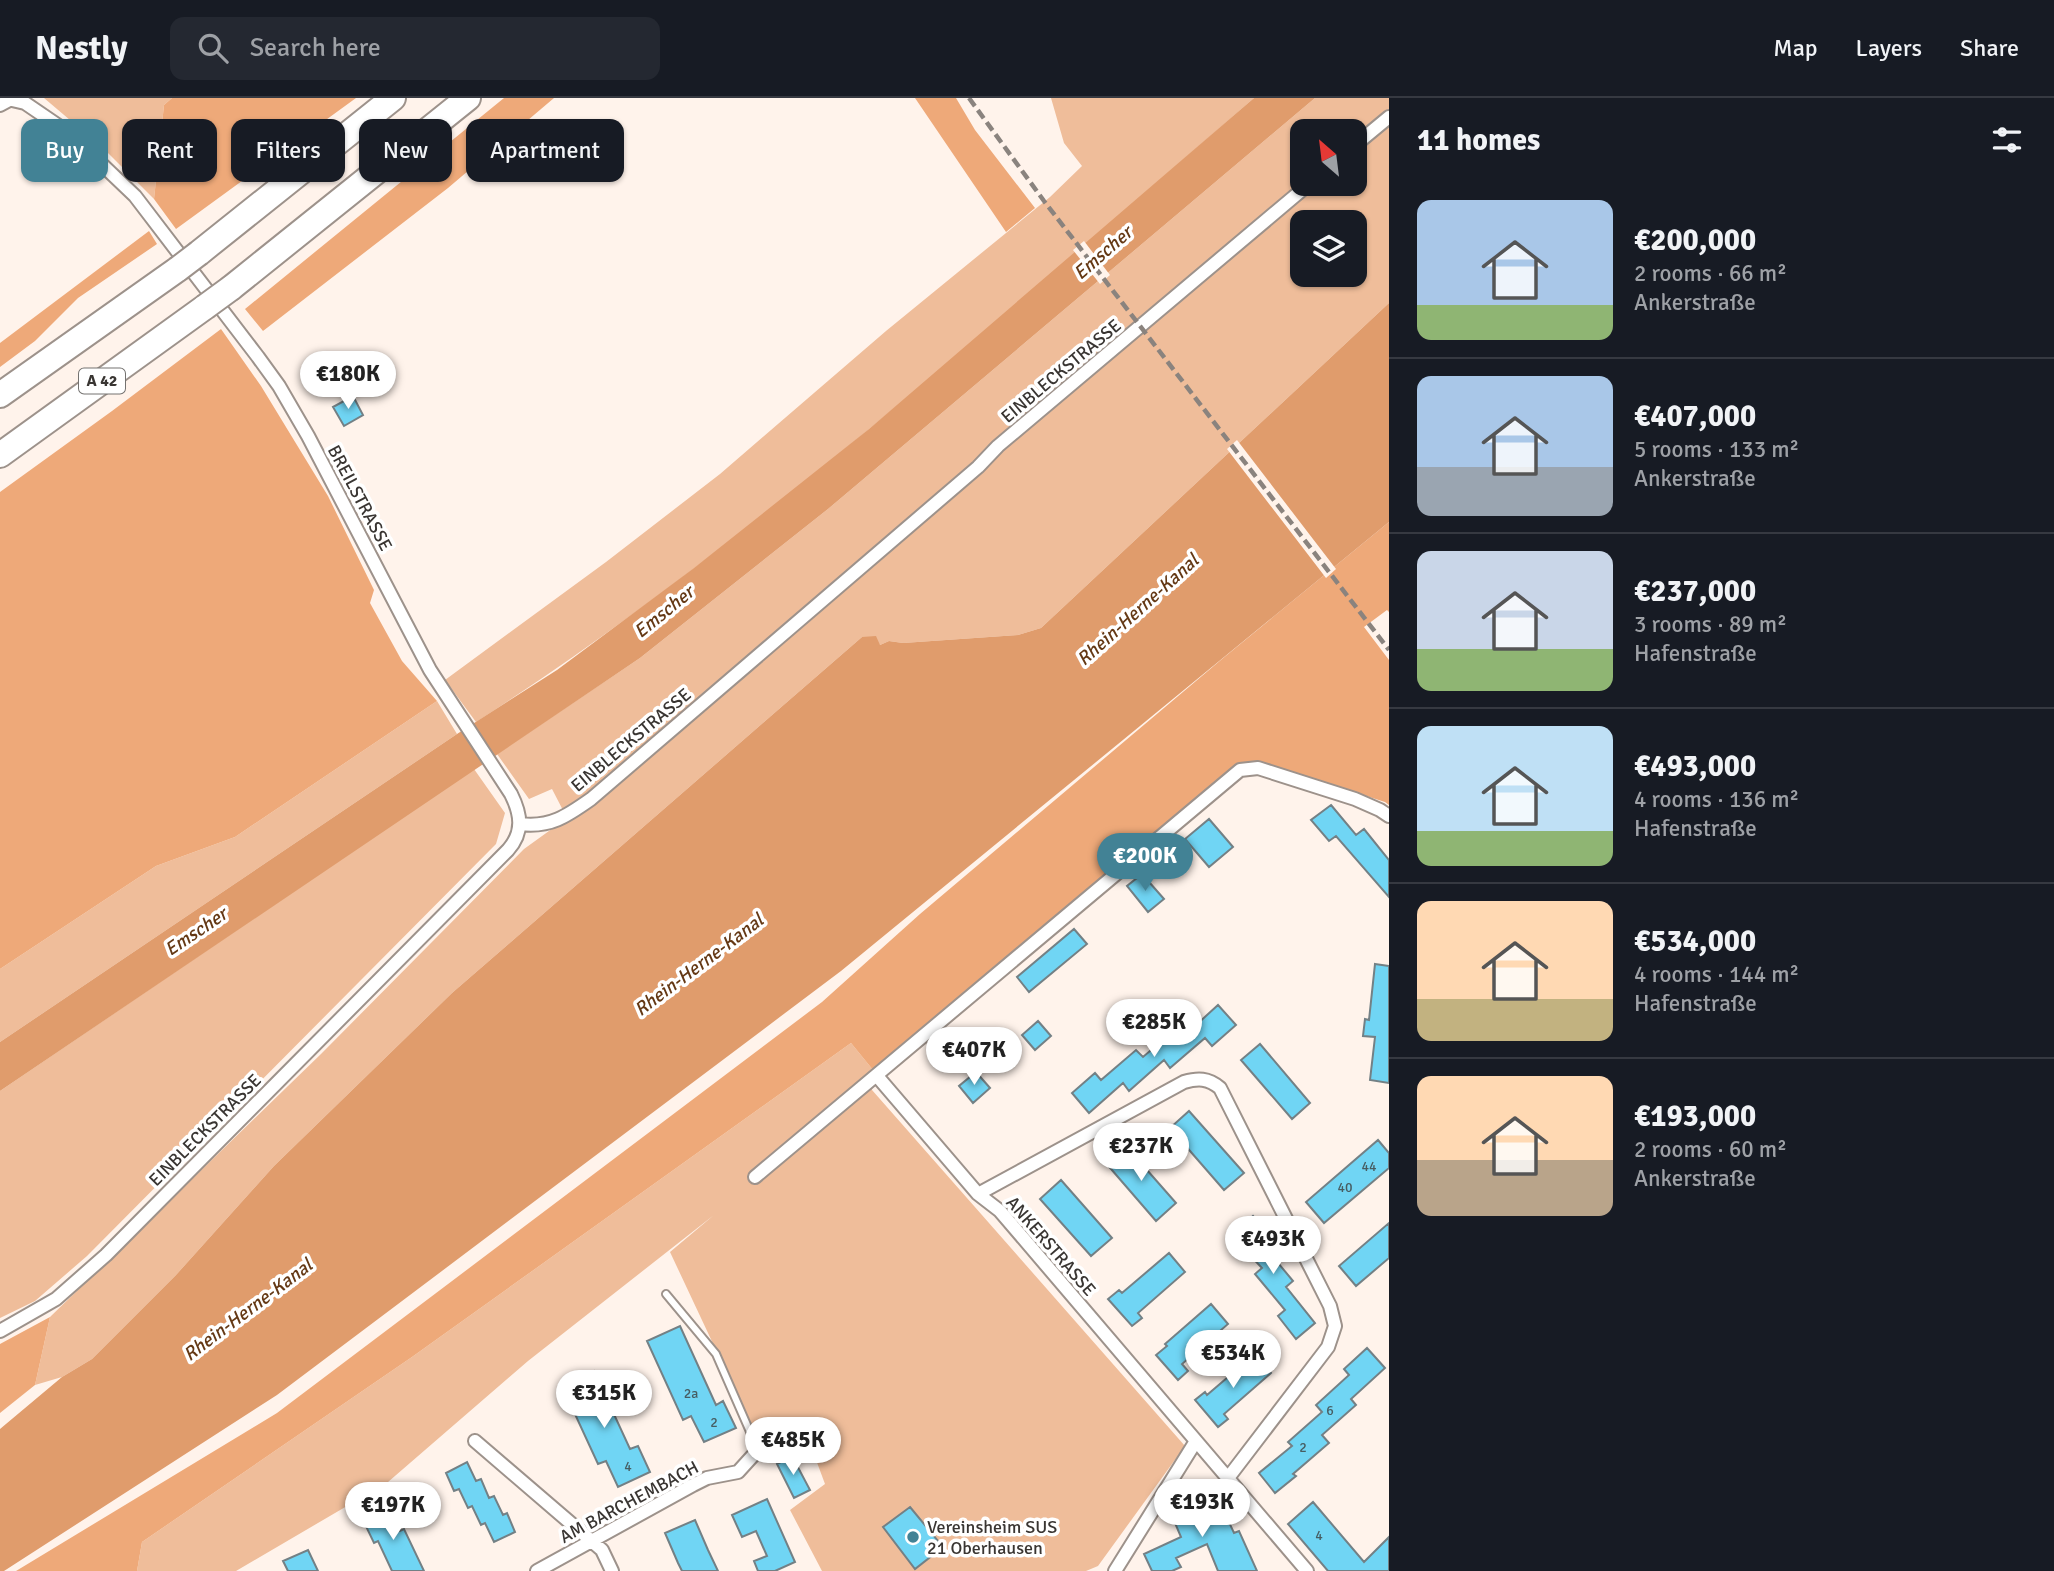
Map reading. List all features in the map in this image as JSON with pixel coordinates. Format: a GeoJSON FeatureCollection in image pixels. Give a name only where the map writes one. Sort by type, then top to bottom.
{"type":"FeatureCollection","features":[{"type":"Feature","properties":{"kind":"highway","name":"A 42"},"geometry":{"type":"LineString","coordinates":[[0,395],[199,253],[393,98]]}},
{"type":"Feature","properties":{"kind":"highway","name":"A 42"},"geometry":{"type":"LineString","coordinates":[[0,456],[231,288],[468,98]]}},
{"type":"Feature","properties":{"kind":"street","name":"BREILSTRASSE"},"geometry":{"type":"LineString","coordinates":[[8,101],[25,103],[69,133],[128,188],[162,229],[279,386],[308,436],[429,670],[502,782],[516,806],[520,824]]}},
{"type":"Feature","properties":{"kind":"street"},"geometry":{"type":"LineString","coordinates":[[1367,135],[1389,117]]}},
{"type":"Feature","properties":{"kind":"street","name":"EINBLECKSTRASSE"},"geometry":{"type":"LineString","coordinates":[[0,1331],[56,1299],[106,1255],[508,850],[517,839],[520,824],[546,825],[567,815],[597,793],[978,467],[1008,438],[1296,196]]}},
{"type":"Feature","properties":{"kind":"street"},"geometry":{"type":"LineString","coordinates":[[755,1177],[1240,770],[1258,768],[1355,799],[1389,816]]}},
{"type":"Feature","properties":{"kind":"street","name":"ANKERSTRASSE"},"geometry":{"type":"LineString","coordinates":[[877,1076],[978,1194],[1000,1212],[1307,1571]]}},
{"type":"Feature","properties":{"kind":"street"},"geometry":{"type":"LineString","coordinates":[[978,1194],[1184,1082],[1202,1079],[1220,1088],[1330,1306],[1335,1326],[1328,1347],[1228,1478]]}},
{"type":"Feature","properties":{"kind":"street"},"geometry":{"type":"LineString","coordinates":[[475,1441],[602,1550],[612,1571]]}},
{"type":"Feature","properties":{"kind":"street"},"geometry":{"type":"LineString","coordinates":[[1115,1571],[1196,1441]]}},
{"type":"Feature","properties":{"kind":"street","name":"AM BARCHEMBACH"},"geometry":{"type":"LineString","coordinates":[[537,1571],[707,1478],[738,1472],[758,1450]]}},
{"type":"Feature","properties":{"kind":"lane","name":"AM BARCHEMBACH"},"geometry":{"type":"LineString","coordinates":[[666,1294],[716,1354],[758,1450]]}},
{"type":"Feature","properties":{"kind":"shaded area"},"geometry":{"type":"Polygon","coordinates":[[[44,98],[172,98],[164,105],[163,119],[122,119],[122,167],[108,153],[108,119],[69,119],[44,98]]]}},
{"type":"Feature","properties":{"kind":"shaded area"},"geometry":{"type":"Polygon","coordinates":[[[172,98],[356,98],[327,119],[231,119],[231,182],[241,182],[176,229],[154,199],[156,182],[217,182],[217,119],[163,119],[164,105],[172,98]]]}},
{"type":"Feature","properties":{"kind":"shaded area"},"geometry":{"type":"Polygon","coordinates":[[[504,98],[554,98],[529,119],[478,119],[504,98]]]}},
{"type":"Feature","properties":{"kind":"shaded area"},"geometry":{"type":"Polygon","coordinates":[[[915,98],[956,98],[975,130],[1035,208],[1006,232],[915,98]]]}},
{"type":"Feature","properties":{"kind":"shaded area"},"geometry":{"type":"Polygon","coordinates":[[[1051,98],[1254,98],[876,424],[779,502],[580,652],[476,722],[445,680],[720,474],[886,331],[1050,197],[1082,166],[1064,143],[1051,98]]]}},
{"type":"Feature","properties":{"kind":"shaded area"},"geometry":{"type":"Polygon","coordinates":[[[1315,98],[1389,98],[1389,303],[1041,628],[1018,635],[903,643],[889,641],[880,645],[862,637],[452,993],[274,1166],[176,1275],[92,1359],[62,1377],[35,1385],[50,1317],[322,1053],[524,849],[567,818],[552,789],[529,799],[497,754],[640,658],[828,509],[1290,119],[1290,196],[1367,196],[1367,119],[1290,119],[1315,98]]]}},
{"type":"Feature","properties":{"kind":"shaded area"},"geometry":{"type":"Polygon","coordinates":[[[466,129],[466,173],[263,331],[245,309],[401,182],[452,182],[452,140],[466,129]]]}},
{"type":"Feature","properties":{"kind":"shaded area"},"geometry":{"type":"Polygon","coordinates":[[[137,182],[156,182],[154,199],[137,182]]]}},
{"type":"Feature","properties":{"kind":"shaded area"},"geometry":{"type":"Polygon","coordinates":[[[149,231],[157,244],[78,298],[35,341],[0,367],[0,343],[149,231]]]}},
{"type":"Feature","properties":{"kind":"shaded area"},"geometry":{"type":"Polygon","coordinates":[[[221,329],[261,386],[328,496],[374,590],[370,603],[402,661],[437,701],[235,837],[156,866],[0,969],[0,492],[221,329]]]}},
{"type":"Feature","properties":{"kind":"shaded area"},"geometry":{"type":"Polygon","coordinates":[[[1389,522],[1389,612],[1387,610],[1364,627],[1389,660],[1389,805],[1261,762],[1241,763],[873,1070],[851,1043],[412,1357],[142,1542],[137,1571],[16,1571],[277,1413],[822,1002],[920,914],[1389,522]]]}},
{"type":"Feature","properties":{"kind":"shaded area"},"geometry":{"type":"Polygon","coordinates":[[[437,701],[457,734],[0,1042],[0,969],[156,866],[235,837],[437,701]]]}},
{"type":"Feature","properties":{"kind":"shaded area"},"geometry":{"type":"Polygon","coordinates":[[[474,769],[505,813],[496,844],[87,1256],[35,1301],[0,1318],[0,1091],[474,769]]]}},
{"type":"Feature","properties":{"kind":"shaded area"},"geometry":{"type":"Polygon","coordinates":[[[851,1043],[873,1070],[872,1090],[1185,1446],[1098,1566],[1086,1571],[822,1571],[790,1510],[825,1484],[809,1441],[769,1463],[670,1252],[714,1215],[528,1361],[388,1482],[236,1571],[137,1571],[142,1542],[412,1357],[851,1043]]]}},
{"type":"Feature","properties":{"kind":"shaded area"},"geometry":{"type":"Polygon","coordinates":[[[50,1317],[35,1385],[0,1413],[0,1344],[50,1317]]]}},
{"type":"Feature","properties":{"kind":"water","name":"Emscher"},"geometry":{"type":"Polygon","coordinates":[[[1254,98],[1315,98],[828,509],[640,658],[0,1091],[0,1042],[457,734],[557,670],[694,568],[869,429],[1254,98]]]}},
{"type":"Feature","properties":{"kind":"water","name":"Rhein-Herne-Kanal"},"geometry":{"type":"Polygon","coordinates":[[[1389,303],[1389,522],[841,971],[277,1395],[4,1571],[0,1571],[0,1429],[62,1377],[92,1359],[176,1275],[274,1166],[452,993],[862,637],[876,636],[880,645],[889,641],[903,643],[1018,635],[1041,628],[1389,303]]]}},
{"type":"Feature","properties":{"kind":"pier"},"geometry":{"type":"Polygon","coordinates":[[[1084,241],[1110,275],[1100,284],[1073,250],[1084,241]]]}},
{"type":"Feature","properties":{"kind":"pier"},"geometry":{"type":"Polygon","coordinates":[[[1237,440],[1336,569],[1326,578],[1227,449],[1237,440]]]}},
{"type":"Feature","properties":{"kind":"building"},"geometry":{"type":"Polygon","coordinates":[[[353,396],[363,415],[344,426],[333,407],[353,396]]]}},
{"type":"Feature","properties":{"kind":"building"},"geometry":{"type":"Polygon","coordinates":[[[1331,805],[1356,835],[1364,829],[1389,860],[1389,897],[1336,836],[1329,841],[1311,820],[1331,805]]]}},
{"type":"Feature","properties":{"kind":"building"},"geometry":{"type":"Polygon","coordinates":[[[1209,819],[1233,847],[1209,867],[1185,839],[1209,819]]]}},
{"type":"Feature","properties":{"kind":"building"},"geometry":{"type":"Polygon","coordinates":[[[1142,874],[1164,899],[1148,912],[1127,886],[1142,874]]]}},
{"type":"Feature","properties":{"kind":"building"},"geometry":{"type":"Polygon","coordinates":[[[1074,929],[1087,944],[1029,992],[1017,977],[1074,929]]]}},
{"type":"Feature","properties":{"kind":"building"},"geometry":{"type":"Polygon","coordinates":[[[1375,964],[1389,966],[1389,1083],[1370,1080],[1375,1037],[1363,1036],[1365,1019],[1369,1020],[1375,964]]]}},
{"type":"Feature","properties":{"kind":"building"},"geometry":{"type":"Polygon","coordinates":[[[1218,1005],[1236,1025],[1212,1046],[1205,1038],[1170,1068],[1164,1060],[1129,1091],[1123,1083],[1089,1113],[1072,1093],[1095,1073],[1101,1080],[1136,1050],[1143,1057],[1177,1028],[1184,1036],[1218,1005]]]}},
{"type":"Feature","properties":{"kind":"building"},"geometry":{"type":"Polygon","coordinates":[[[1038,1021],[1051,1036],[1035,1050],[1022,1035],[1038,1021]]]}},
{"type":"Feature","properties":{"kind":"building"},"geometry":{"type":"Polygon","coordinates":[[[1260,1044],[1310,1103],[1292,1119],[1241,1060],[1260,1044]]]}},
{"type":"Feature","properties":{"kind":"building"},"geometry":{"type":"Polygon","coordinates":[[[976,1072],[990,1088],[973,1103],[959,1086],[976,1072]]]}},
{"type":"Feature","properties":{"kind":"building"},"geometry":{"type":"Polygon","coordinates":[[[1189,1111],[1244,1173],[1224,1190],[1170,1128],[1189,1111]]]}},
{"type":"Feature","properties":{"kind":"building"},"geometry":{"type":"Polygon","coordinates":[[[1378,1140],[1389,1153],[1389,1168],[1324,1223],[1306,1202],[1378,1140]]]}},
{"type":"Feature","properties":{"kind":"building"},"geometry":{"type":"Polygon","coordinates":[[[1125,1145],[1176,1203],[1156,1221],[1105,1162],[1125,1145]]]}},
{"type":"Feature","properties":{"kind":"building"},"geometry":{"type":"Polygon","coordinates":[[[1061,1180],[1112,1238],[1091,1256],[1040,1199],[1061,1180]]]}},
{"type":"Feature","properties":{"kind":"building"},"geometry":{"type":"Polygon","coordinates":[[[1253,1216],[1273,1238],[1264,1246],[1293,1281],[1286,1287],[1315,1323],[1296,1339],[1278,1316],[1285,1310],[1255,1274],[1262,1268],[1232,1236],[1253,1216]]]}},
{"type":"Feature","properties":{"kind":"building"},"geometry":{"type":"Polygon","coordinates":[[[1389,1223],[1389,1258],[1356,1286],[1339,1266],[1389,1223]]]}},
{"type":"Feature","properties":{"kind":"building"},"geometry":{"type":"Polygon","coordinates":[[[1169,1253],[1185,1272],[1138,1313],[1142,1318],[1132,1326],[1108,1299],[1119,1290],[1122,1293],[1169,1253]]]}},
{"type":"Feature","properties":{"kind":"building"},"geometry":{"type":"Polygon","coordinates":[[[1211,1304],[1228,1324],[1182,1364],[1188,1371],[1178,1380],[1156,1355],[1211,1304]]]}},
{"type":"Feature","properties":{"kind":"building"},"geometry":{"type":"Polygon","coordinates":[[[680,1326],[716,1405],[723,1401],[736,1428],[704,1442],[691,1416],[683,1420],[647,1341],[680,1326]]]}},
{"type":"Feature","properties":{"kind":"building"},"geometry":{"type":"Polygon","coordinates":[[[1367,1348],[1385,1368],[1351,1399],[1356,1405],[1322,1435],[1329,1443],[1275,1493],[1259,1473],[1292,1446],[1288,1442],[1322,1412],[1316,1405],[1349,1375],[1344,1369],[1367,1348]]]}},
{"type":"Feature","properties":{"kind":"building"},"geometry":{"type":"Polygon","coordinates":[[[1255,1354],[1271,1373],[1224,1414],[1228,1419],[1218,1427],[1195,1400],[1205,1392],[1207,1395],[1255,1354]]]}},
{"type":"Feature","properties":{"kind":"building"},"geometry":{"type":"Polygon","coordinates":[[[594,1371],[630,1449],[638,1446],[650,1472],[618,1487],[606,1461],[598,1464],[562,1386],[594,1371]]]}},
{"type":"Feature","properties":{"kind":"building"},"geometry":{"type":"Polygon","coordinates":[[[792,1456],[810,1490],[794,1498],[777,1464],[792,1456]]]}},
{"type":"Feature","properties":{"kind":"building"},"geometry":{"type":"Polygon","coordinates":[[[467,1462],[476,1481],[481,1479],[489,1498],[494,1496],[503,1515],[507,1513],[515,1532],[494,1542],[485,1523],[481,1525],[472,1506],[468,1508],[459,1489],[454,1491],[446,1473],[467,1462]]]}},
{"type":"Feature","properties":{"kind":"building"},"geometry":{"type":"Polygon","coordinates":[[[1208,1491],[1221,1523],[1228,1520],[1234,1533],[1239,1531],[1257,1571],[1218,1571],[1207,1544],[1176,1558],[1181,1567],[1172,1571],[1152,1571],[1144,1554],[1181,1537],[1169,1509],[1208,1491]]]}},
{"type":"Feature","properties":{"kind":"building"},"geometry":{"type":"Polygon","coordinates":[[[767,1499],[795,1562],[775,1571],[758,1571],[754,1561],[767,1556],[756,1531],[742,1537],[732,1515],[767,1499]]]}},
{"type":"Feature","properties":{"kind":"building"},"geometry":{"type":"Polygon","coordinates":[[[1313,1502],[1364,1562],[1389,1537],[1389,1571],[1328,1571],[1288,1524],[1313,1502]]]}},
{"type":"Feature","properties":{"kind":"building","name":"Vereinsheim SUS 21 Oberhausen"},"geometry":{"type":"Polygon","coordinates":[[[910,1507],[943,1547],[915,1569],[883,1527],[910,1507]]]}},
{"type":"Feature","properties":{"kind":"building"},"geometry":{"type":"Polygon","coordinates":[[[390,1508],[400,1531],[404,1529],[424,1571],[392,1571],[378,1541],[374,1543],[363,1520],[390,1508]]]}},
{"type":"Feature","properties":{"kind":"building"},"geometry":{"type":"Polygon","coordinates":[[[695,1520],[718,1571],[682,1571],[678,1563],[665,1533],[695,1520]]]}},
{"type":"Feature","properties":{"kind":"building"},"geometry":{"type":"Polygon","coordinates":[[[308,1550],[318,1571],[288,1571],[283,1561],[308,1550]]]}},
{"type":"Feature","properties":{"kind":"railway"},"geometry":{"type":"LineString","coordinates":[[969,98],[1044,201],[1389,650]]}},
{"type":"Feature","properties":{"kind":"place","name":"Vereinsheim SUS 21 Oberhausen"},"geometry":{"type":"Point","coordinates":[913,1537]}}]}
